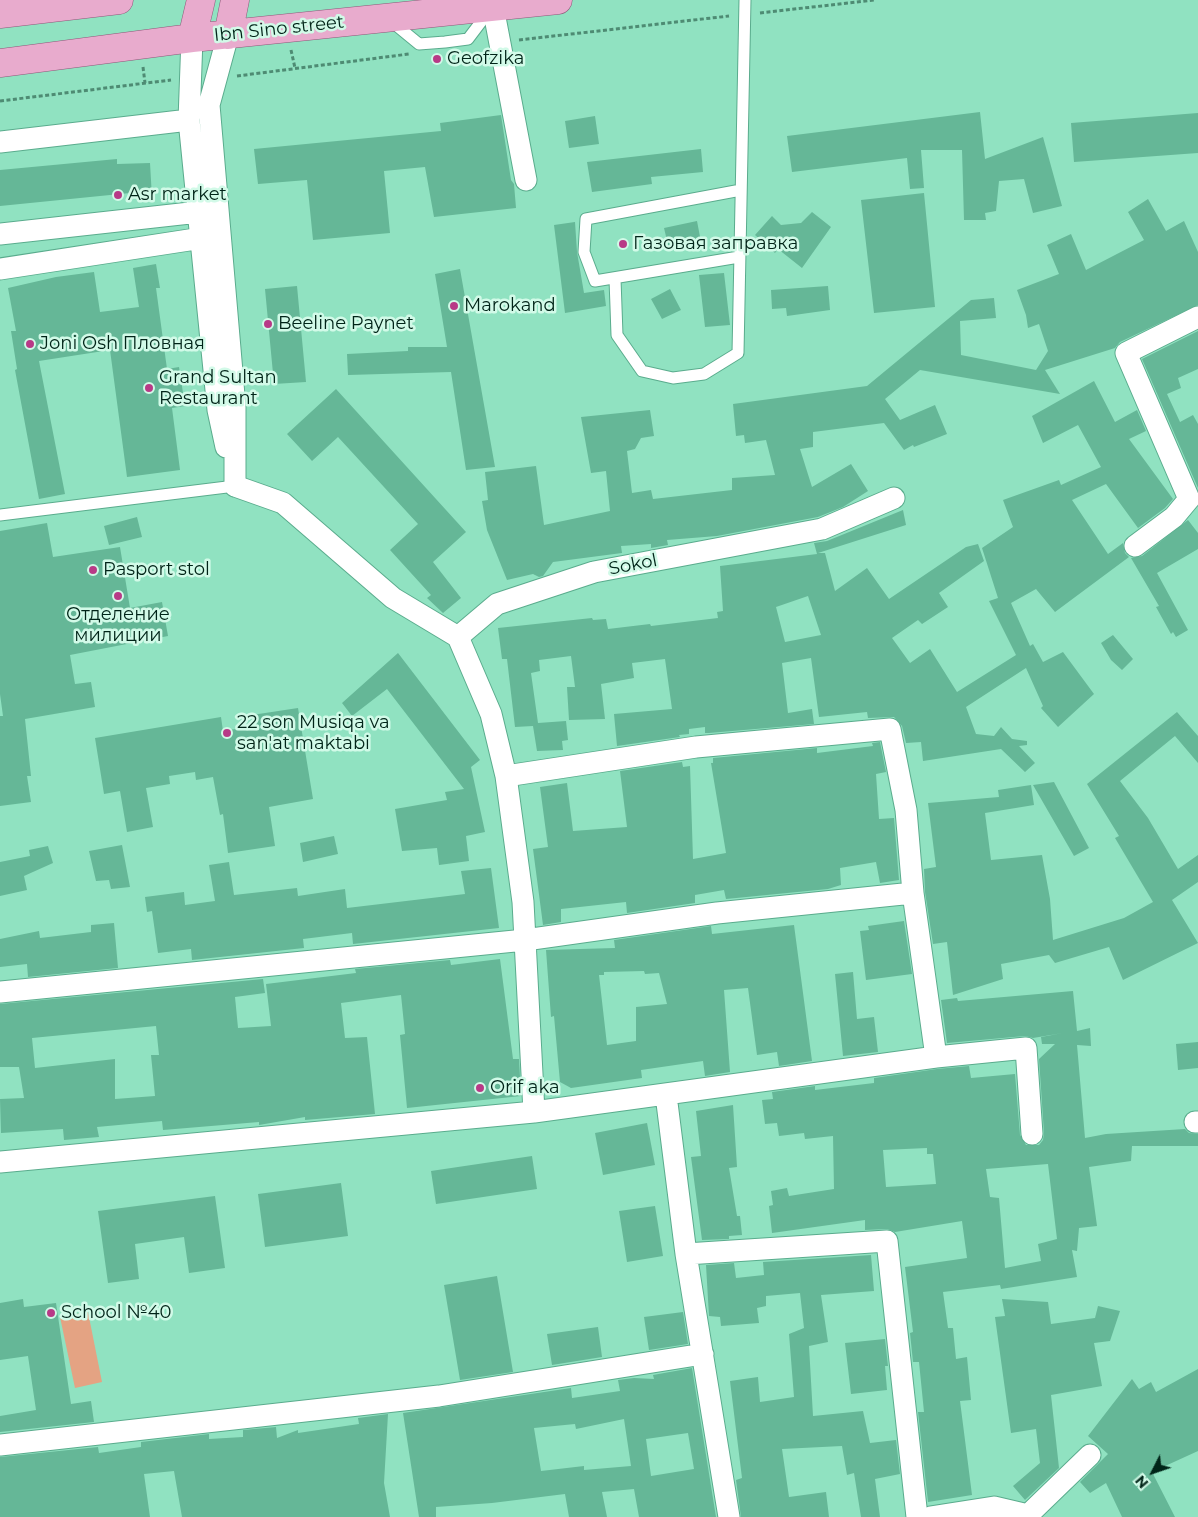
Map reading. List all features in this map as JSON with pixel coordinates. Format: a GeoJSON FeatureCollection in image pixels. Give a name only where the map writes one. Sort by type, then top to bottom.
{"type":"FeatureCollection","features":[{"type":"Feature","properties":{"kind":"main road"},"geometry":{"type":"LineString","coordinates":[[0,14],[118,0]]}},
{"type":"Feature","properties":{"kind":"main road"},"geometry":{"type":"LineString","coordinates":[[192,38],[202,0]]}},
{"type":"Feature","properties":{"kind":"main road"},"geometry":{"type":"LineString","coordinates":[[228,35],[235,0]]}},
{"type":"Feature","properties":{"kind":"main road","name":"Ibn Sino street"},"geometry":{"type":"LineString","coordinates":[[0,63],[192,38],[558,0]]}},
{"type":"Feature","properties":{"kind":"street"},"geometry":{"type":"LineString","coordinates":[[492,7],[526,180]]}},
{"type":"Feature","properties":{"kind":"street"},"geometry":{"type":"LineString","coordinates":[[228,35],[209,104],[234,407],[235,486]]}},
{"type":"Feature","properties":{"kind":"street"},"geometry":{"type":"LineString","coordinates":[[192,38],[189,120],[218,410],[235,486]]}},
{"type":"Feature","properties":{"kind":"street"},"geometry":{"type":"LineString","coordinates":[[0,142],[189,120]]}},
{"type":"Feature","properties":{"kind":"street"},"geometry":{"type":"LineString","coordinates":[[0,234],[199,212]]}},
{"type":"Feature","properties":{"kind":"street"},"geometry":{"type":"LineString","coordinates":[[0,269],[202,238]]}},
{"type":"Feature","properties":{"kind":"street"},"geometry":{"type":"LineString","coordinates":[[1135,546],[1174,517],[1189,499],[1126,353],[1198,317]]}},
{"type":"Feature","properties":{"kind":"street"},"geometry":{"type":"LineString","coordinates":[[235,486],[283,503],[393,598],[458,636],[491,714],[506,776],[523,902],[534,1112]]}},
{"type":"Feature","properties":{"kind":"street","name":"Sokol"},"geometry":{"type":"LineString","coordinates":[[458,636],[498,604],[594,572],[822,529],[894,498]]}},
{"type":"Feature","properties":{"kind":"street"},"geometry":{"type":"LineString","coordinates":[[506,776],[696,748],[890,729],[906,810],[913,893],[936,1056]]}},
{"type":"Feature","properties":{"kind":"street"},"geometry":{"type":"LineString","coordinates":[[0,992],[525,940],[717,914],[913,893]]}},
{"type":"Feature","properties":{"kind":"street"},"geometry":{"type":"LineString","coordinates":[[0,1162],[534,1112],[936,1056],[1026,1048],[1032,1134]]}},
{"type":"Feature","properties":{"kind":"street"},"geometry":{"type":"LineString","coordinates":[[666,1095],[686,1254],[729,1517]]}},
{"type":"Feature","properties":{"kind":"street"},"geometry":{"type":"LineString","coordinates":[[686,1254],[887,1241],[917,1517]]}},
{"type":"Feature","properties":{"kind":"street"},"geometry":{"type":"LineString","coordinates":[[0,1445],[439,1396],[703,1354]]}},
{"type":"Feature","properties":{"kind":"street"},"geometry":{"type":"LineString","coordinates":[[930,1517],[994,1507],[1028,1516],[1090,1455]]}},
{"type":"Feature","properties":{"kind":"lane"},"geometry":{"type":"LineString","coordinates":[[615,279],[617,335],[642,371],[673,378],[704,374],[738,353],[745,0]]}},
{"type":"Feature","properties":{"kind":"lane"},"geometry":{"type":"LineString","coordinates":[[739,257],[595,281],[584,252],[586,219],[741,190]]}},
{"type":"Feature","properties":{"kind":"lane"},"geometry":{"type":"LineString","coordinates":[[0,516],[235,486]]}},
{"type":"Feature","properties":{"kind":"shaded area"},"geometry":{"type":"Polygon","coordinates":[[[88,1312],[102,1382],[75,1388],[60,1317],[88,1312]]]}},
{"type":"Feature","properties":{"kind":"building"},"geometry":{"type":"Polygon","coordinates":[[[980,112],[985,159],[1043,137],[1062,206],[1033,213],[1024,179],[999,181],[996,211],[985,213],[986,220],[964,220],[962,150],[921,150],[924,188],[910,189],[907,158],[792,172],[787,136],[980,112]]]}},
{"type":"Feature","properties":{"kind":"building"},"geometry":{"type":"Polygon","coordinates":[[[1198,113],[1198,153],[1074,162],[1071,123],[1198,113]]]}},
{"type":"Feature","properties":{"kind":"building"},"geometry":{"type":"Polygon","coordinates":[[[501,115],[511,180],[514,184],[516,208],[434,217],[425,167],[384,171],[390,233],[313,240],[307,180],[258,184],[254,149],[441,131],[440,123],[501,115]]]}},
{"type":"Feature","properties":{"kind":"building"},"geometry":{"type":"Polygon","coordinates":[[[595,116],[599,144],[569,148],[565,121],[595,116]]]}},
{"type":"Feature","properties":{"kind":"building"},"geometry":{"type":"Polygon","coordinates":[[[701,149],[703,172],[651,177],[652,184],[592,192],[587,162],[701,149]]]}},
{"type":"Feature","properties":{"kind":"building"},"geometry":{"type":"Polygon","coordinates":[[[117,159],[117,164],[150,163],[152,198],[130,198],[130,193],[0,206],[0,170],[117,159]]]}},
{"type":"Feature","properties":{"kind":"building"},"geometry":{"type":"Polygon","coordinates":[[[924,193],[935,307],[874,313],[861,200],[924,193]]]}},
{"type":"Feature","properties":{"kind":"building"},"geometry":{"type":"Polygon","coordinates":[[[1148,199],[1166,231],[1184,221],[1198,252],[1198,305],[1120,342],[1115,348],[1045,370],[1060,394],[920,370],[885,399],[900,420],[935,405],[947,434],[914,447],[913,445],[904,450],[884,423],[813,432],[813,447],[800,449],[812,487],[851,464],[868,491],[843,507],[818,517],[717,536],[667,540],[668,545],[651,548],[651,544],[621,546],[622,553],[553,562],[543,576],[539,577],[533,574],[507,580],[487,530],[482,501],[488,500],[485,472],[536,466],[544,525],[610,511],[606,471],[591,473],[581,417],[650,410],[654,436],[641,438],[635,449],[627,451],[632,493],[651,490],[653,499],[732,490],[732,478],[775,475],[766,440],[745,443],[744,435],[736,436],[733,404],[867,386],[971,300],[994,298],[996,318],[960,321],[961,355],[1036,370],[1048,351],[1039,324],[1028,328],[1026,315],[1017,290],[1059,274],[1047,245],[1071,234],[1086,270],[1144,240],[1128,212],[1148,199]]]}},
{"type":"Feature","properties":{"kind":"building"},"geometry":{"type":"Polygon","coordinates":[[[812,212],[831,227],[802,268],[778,249],[775,253],[755,235],[772,216],[781,225],[801,223],[812,212]]]}},
{"type":"Feature","properties":{"kind":"building"},"geometry":{"type":"Polygon","coordinates":[[[697,221],[701,242],[669,249],[664,228],[697,221]]]}},
{"type":"Feature","properties":{"kind":"building"},"geometry":{"type":"Polygon","coordinates":[[[575,222],[577,252],[584,293],[604,290],[606,306],[565,313],[554,225],[575,222]]]}},
{"type":"Feature","properties":{"kind":"building"},"geometry":{"type":"Polygon","coordinates":[[[156,264],[160,288],[156,288],[167,369],[179,367],[185,406],[172,408],[180,470],[127,477],[110,350],[39,361],[65,494],[39,499],[15,370],[17,369],[11,331],[16,331],[8,288],[56,277],[94,272],[100,312],[139,307],[133,268],[156,264]]]}},
{"type":"Feature","properties":{"kind":"building"},"geometry":{"type":"Polygon","coordinates":[[[460,269],[495,467],[466,470],[451,372],[348,375],[347,354],[408,351],[408,347],[447,347],[435,274],[460,269]]]}},
{"type":"Feature","properties":{"kind":"building"},"geometry":{"type":"Polygon","coordinates":[[[724,273],[730,325],[705,327],[699,275],[724,273]]]}},
{"type":"Feature","properties":{"kind":"building"},"geometry":{"type":"Polygon","coordinates":[[[297,286],[306,382],[274,384],[265,289],[297,286]]]}},
{"type":"Feature","properties":{"kind":"building"},"geometry":{"type":"Polygon","coordinates":[[[828,286],[830,310],[787,316],[786,308],[772,309],[771,290],[828,286]]]}},
{"type":"Feature","properties":{"kind":"building"},"geometry":{"type":"Polygon","coordinates":[[[670,289],[681,310],[662,319],[651,299],[670,289]]]}},
{"type":"Feature","properties":{"kind":"building"},"geometry":{"type":"Polygon","coordinates":[[[1198,331],[1198,369],[1178,378],[1181,388],[1167,394],[1180,422],[1193,415],[1198,424],[1198,488],[1142,359],[1198,331]]]}},
{"type":"Feature","properties":{"kind":"building"},"geometry":{"type":"Polygon","coordinates":[[[1094,381],[1115,422],[1137,410],[1146,431],[1129,439],[1173,499],[1165,508],[1138,528],[1106,484],[1072,500],[1108,554],[1123,543],[1125,553],[1129,557],[1055,612],[1036,589],[1011,603],[1030,646],[1033,644],[1043,662],[1063,652],[1094,694],[1058,727],[1041,708],[1043,706],[1026,668],[966,707],[976,734],[994,736],[1001,727],[1012,739],[1027,741],[1027,745],[1019,746],[1035,763],[1025,772],[1001,749],[923,761],[921,742],[906,743],[902,726],[894,717],[868,718],[867,712],[819,717],[811,658],[782,663],[788,713],[812,709],[814,724],[709,733],[705,733],[705,727],[689,729],[689,734],[679,735],[680,737],[617,746],[614,714],[672,709],[665,659],[632,663],[634,678],[601,684],[605,719],[569,720],[567,687],[575,687],[571,656],[539,660],[540,671],[531,673],[538,723],[566,721],[568,740],[562,741],[563,750],[537,751],[533,726],[515,727],[507,659],[502,659],[498,628],[592,618],[593,620],[606,619],[608,629],[718,618],[717,612],[723,611],[720,566],[817,554],[814,543],[827,541],[903,510],[906,525],[818,553],[825,553],[835,591],[867,568],[889,599],[966,547],[978,544],[984,561],[939,593],[948,607],[922,624],[918,620],[892,638],[910,663],[930,649],[957,692],[1016,655],[989,601],[998,598],[982,548],[1013,527],[1003,500],[1059,480],[1061,485],[1101,467],[1078,425],[1043,443],[1032,416],[1094,381]],[[808,596],[776,607],[785,642],[821,635],[808,596]]]}},
{"type":"Feature","properties":{"kind":"building"},"geometry":{"type":"Polygon","coordinates":[[[336,389],[466,532],[433,562],[461,598],[443,613],[427,598],[431,595],[390,550],[418,524],[338,437],[312,461],[287,434],[336,389]]]}},
{"type":"Feature","properties":{"kind":"building"},"geometry":{"type":"Polygon","coordinates":[[[137,517],[142,537],[109,545],[104,526],[137,517]]]}},
{"type":"Feature","properties":{"kind":"building"},"geometry":{"type":"Polygon","coordinates":[[[1188,520],[1198,533],[1198,549],[1157,573],[1188,630],[1176,637],[1173,632],[1171,634],[1156,607],[1159,606],[1131,558],[1142,556],[1188,520]]]}},
{"type":"Feature","properties":{"kind":"building"},"geometry":{"type":"Polygon","coordinates":[[[47,523],[53,557],[120,547],[130,608],[162,602],[168,636],[70,655],[75,684],[91,682],[95,707],[25,719],[31,776],[27,776],[31,802],[0,806],[0,716],[3,716],[0,694],[0,531],[47,523]]]}},
{"type":"Feature","properties":{"kind":"building"},"geometry":{"type":"Polygon","coordinates":[[[1113,635],[1133,659],[1122,670],[1111,660],[1101,643],[1113,635]]]}},
{"type":"Feature","properties":{"kind":"building"},"geometry":{"type":"Polygon","coordinates":[[[398,653],[480,760],[471,767],[485,832],[466,836],[469,861],[439,865],[437,848],[402,851],[395,809],[447,800],[445,792],[464,789],[387,689],[352,716],[342,703],[398,653]]]}},
{"type":"Feature","properties":{"kind":"building"},"geometry":{"type":"Polygon","coordinates":[[[298,708],[313,799],[269,807],[275,846],[228,853],[223,814],[220,815],[213,777],[196,780],[195,772],[169,776],[170,784],[146,788],[153,827],[127,832],[120,791],[104,794],[95,738],[221,717],[223,731],[254,726],[252,715],[298,708]]]}},
{"type":"Feature","properties":{"kind":"building"},"geometry":{"type":"Polygon","coordinates":[[[1177,712],[1198,736],[1198,763],[1175,736],[1120,781],[1148,818],[1178,869],[1198,855],[1198,882],[1172,900],[1198,943],[1123,980],[1109,947],[1055,963],[1049,955],[1001,964],[1003,979],[953,995],[947,942],[933,944],[925,892],[924,869],[936,867],[928,803],[999,797],[998,790],[1031,785],[1034,805],[985,813],[991,860],[1042,855],[1050,899],[1053,940],[1124,918],[1153,902],[1115,838],[1119,836],[1087,784],[1177,712]]]}},
{"type":"Feature","properties":{"kind":"building"},"geometry":{"type":"Polygon","coordinates":[[[880,742],[886,772],[876,774],[879,819],[894,818],[899,880],[880,883],[876,862],[840,868],[841,885],[828,889],[726,899],[724,890],[695,895],[695,903],[627,913],[626,902],[561,909],[561,922],[543,925],[533,849],[548,847],[540,787],[567,783],[573,831],[627,827],[620,771],[682,762],[683,767],[690,766],[693,859],[726,853],[711,763],[713,763],[713,758],[817,748],[817,753],[873,746],[872,743],[880,742]]]}},
{"type":"Feature","properties":{"kind":"building"},"geometry":{"type":"Polygon","coordinates":[[[1054,782],[1089,848],[1074,856],[1033,785],[1054,782]]]}},
{"type":"Feature","properties":{"kind":"building"},"geometry":{"type":"Polygon","coordinates":[[[334,836],[338,854],[303,862],[300,843],[334,836]]]}},
{"type":"Feature","properties":{"kind":"building"},"geometry":{"type":"Polygon","coordinates":[[[122,845],[130,887],[111,889],[109,880],[96,881],[89,851],[122,845]]]}},
{"type":"Feature","properties":{"kind":"building"},"geometry":{"type":"Polygon","coordinates":[[[48,846],[53,863],[24,876],[27,890],[0,896],[0,862],[30,856],[29,850],[48,846]]]}},
{"type":"Feature","properties":{"kind":"building"},"geometry":{"type":"Polygon","coordinates":[[[229,862],[234,895],[297,888],[298,896],[345,889],[347,908],[465,894],[461,871],[491,868],[499,928],[353,944],[352,933],[303,939],[304,948],[192,960],[191,949],[158,953],[152,911],[147,912],[145,897],[184,892],[185,905],[215,901],[209,865],[229,862]]]}},
{"type":"Feature","properties":{"kind":"building"},"geometry":{"type":"Polygon","coordinates":[[[904,921],[912,974],[866,980],[860,931],[869,930],[868,926],[904,921]]]}},
{"type":"Feature","properties":{"kind":"building"},"geometry":{"type":"Polygon","coordinates":[[[114,923],[118,968],[28,977],[27,964],[0,967],[0,939],[39,931],[40,938],[91,932],[91,925],[114,923]]]}},
{"type":"Feature","properties":{"kind":"building"},"geometry":{"type":"Polygon","coordinates":[[[794,925],[812,1061],[779,1066],[777,1052],[757,1055],[748,988],[724,990],[730,1072],[705,1076],[703,1061],[641,1070],[642,1078],[571,1088],[560,1082],[554,1016],[551,1017],[546,950],[615,948],[614,940],[711,926],[712,934],[794,925]],[[644,971],[604,972],[604,975],[599,975],[607,1045],[636,1041],[636,1007],[667,1004],[659,973],[645,974],[644,971]]]}},
{"type":"Feature","properties":{"kind":"building"},"geometry":{"type":"Polygon","coordinates":[[[500,959],[513,1059],[519,1059],[521,1096],[407,1108],[400,1035],[405,1034],[401,995],[341,1003],[345,1038],[367,1037],[375,1114],[305,1120],[305,1117],[259,1125],[259,1122],[163,1130],[162,1121],[97,1127],[99,1137],[64,1140],[63,1129],[1,1133],[0,1099],[24,1098],[19,1067],[0,1067],[0,1004],[263,979],[265,993],[235,997],[238,1028],[271,1026],[266,984],[356,973],[355,969],[450,960],[451,965],[500,959]],[[156,1026],[32,1038],[35,1068],[115,1059],[115,1099],[155,1096],[151,1055],[159,1055],[156,1026]]]}},
{"type":"Feature","properties":{"kind":"building"},"geometry":{"type":"Polygon","coordinates":[[[853,972],[857,1019],[874,1017],[878,1052],[843,1056],[835,974],[853,972]]]}},
{"type":"Feature","properties":{"kind":"building"},"geometry":{"type":"Polygon","coordinates":[[[1073,991],[1077,1031],[1090,1028],[1091,1046],[1077,1045],[1085,1138],[1106,1134],[1185,1129],[1189,1133],[1198,1134],[1198,1146],[1132,1146],[1131,1161],[1089,1167],[1097,1226],[1079,1228],[1077,1251],[1072,1250],[1077,1277],[1001,1289],[1000,1285],[943,1292],[948,1328],[953,1328],[956,1359],[967,1357],[971,1400],[960,1401],[972,1495],[928,1502],[918,1412],[924,1412],[919,1362],[913,1362],[910,1333],[913,1332],[905,1267],[967,1258],[962,1221],[895,1232],[887,1229],[865,1230],[865,1220],[772,1233],[769,1206],[773,1205],[771,1191],[787,1188],[789,1196],[834,1189],[833,1136],[805,1139],[804,1133],[779,1136],[777,1123],[765,1124],[762,1100],[773,1099],[772,1092],[815,1086],[815,1090],[874,1083],[874,1078],[969,1066],[971,1078],[1015,1074],[1020,1135],[1026,1145],[1039,1145],[1043,1140],[1044,1133],[1039,1059],[1055,1044],[1042,1044],[1041,1037],[1063,1033],[1033,1038],[1025,1036],[947,1043],[941,1000],[957,998],[958,1001],[1073,991]],[[927,1148],[883,1150],[886,1187],[936,1184],[933,1154],[927,1154],[927,1148]],[[1048,1164],[986,1169],[990,1197],[999,1198],[1005,1268],[1041,1261],[1038,1244],[1057,1239],[1048,1164]]]}},
{"type":"Feature","properties":{"kind":"building"},"geometry":{"type":"Polygon","coordinates":[[[1198,1042],[1198,1068],[1178,1070],[1176,1044],[1198,1042]]]}},
{"type":"Feature","properties":{"kind":"building"},"geometry":{"type":"Polygon","coordinates":[[[733,1105],[737,1167],[729,1168],[737,1216],[740,1216],[742,1235],[729,1236],[729,1239],[702,1240],[691,1157],[701,1156],[696,1111],[733,1105]]]}},
{"type":"Feature","properties":{"kind":"building"},"geometry":{"type":"Polygon","coordinates":[[[647,1123],[655,1165],[603,1175],[595,1133],[647,1123]]]}},
{"type":"Feature","properties":{"kind":"building"},"geometry":{"type":"Polygon","coordinates":[[[532,1156],[537,1189],[436,1204],[431,1171],[532,1156]]]}},
{"type":"Feature","properties":{"kind":"building"},"geometry":{"type":"Polygon","coordinates":[[[341,1183],[348,1236],[265,1247],[258,1194],[341,1183]]]}},
{"type":"Feature","properties":{"kind":"building"},"geometry":{"type":"Polygon","coordinates":[[[215,1196],[225,1268],[189,1273],[184,1237],[135,1244],[139,1279],[108,1283],[98,1211],[215,1196]]]}},
{"type":"Feature","properties":{"kind":"building"},"geometry":{"type":"Polygon","coordinates":[[[655,1206],[663,1256],[627,1262],[619,1211],[655,1206]]]}},
{"type":"Feature","properties":{"kind":"building"},"geometry":{"type":"Polygon","coordinates":[[[871,1255],[874,1291],[821,1295],[828,1342],[809,1346],[813,1416],[863,1411],[870,1443],[896,1440],[900,1474],[875,1479],[880,1517],[861,1517],[854,1473],[847,1475],[842,1446],[782,1449],[789,1497],[826,1492],[829,1517],[741,1517],[736,1480],[742,1478],[730,1381],[758,1377],[760,1402],[794,1397],[789,1334],[804,1328],[800,1293],[766,1296],[766,1306],[757,1308],[759,1323],[721,1326],[720,1317],[709,1316],[706,1265],[734,1263],[736,1278],[764,1275],[763,1262],[871,1255]]]}},
{"type":"Feature","properties":{"kind":"building"},"geometry":{"type":"Polygon","coordinates":[[[497,1276],[513,1372],[460,1380],[444,1285],[497,1276]]]}},
{"type":"Feature","properties":{"kind":"building"},"geometry":{"type":"Polygon","coordinates":[[[23,1299],[24,1307],[56,1303],[71,1404],[91,1401],[94,1422],[0,1432],[0,1416],[36,1410],[28,1356],[0,1360],[0,1303],[23,1299]]]}},
{"type":"Feature","properties":{"kind":"building"},"geometry":{"type":"Polygon","coordinates":[[[1002,1299],[1048,1302],[1051,1324],[1095,1318],[1098,1306],[1120,1311],[1110,1341],[1094,1343],[1102,1386],[1051,1395],[1059,1468],[1025,1500],[1013,1486],[1040,1463],[1036,1429],[1011,1433],[995,1317],[1005,1316],[1002,1299]]]}},
{"type":"Feature","properties":{"kind":"building"},"geometry":{"type":"Polygon","coordinates":[[[683,1312],[688,1344],[649,1350],[644,1317],[683,1312]]]}},
{"type":"Feature","properties":{"kind":"building"},"geometry":{"type":"Polygon","coordinates":[[[598,1327],[602,1357],[552,1365],[547,1334],[598,1327]]]}},
{"type":"Feature","properties":{"kind":"building"},"geometry":{"type":"Polygon","coordinates":[[[885,1339],[888,1366],[885,1366],[887,1390],[851,1394],[845,1343],[885,1339]]]}},
{"type":"Feature","properties":{"kind":"building"},"geometry":{"type":"Polygon","coordinates":[[[692,1368],[716,1517],[639,1517],[634,1489],[602,1492],[607,1517],[569,1517],[565,1494],[492,1503],[436,1507],[436,1517],[419,1517],[403,1413],[571,1388],[572,1398],[620,1391],[618,1380],[634,1378],[654,1379],[653,1375],[692,1368]],[[624,1419],[576,1429],[575,1424],[534,1428],[541,1471],[584,1466],[584,1470],[631,1466],[624,1419]],[[688,1433],[646,1439],[651,1476],[694,1469],[688,1433]]]}},
{"type":"Feature","properties":{"kind":"building"},"geometry":{"type":"Polygon","coordinates":[[[1198,1369],[1198,1451],[1152,1472],[1175,1517],[1122,1517],[1106,1483],[1090,1493],[1080,1482],[1108,1454],[1088,1436],[1132,1379],[1139,1389],[1151,1382],[1156,1392],[1198,1369]]]}},
{"type":"Feature","properties":{"kind":"building"},"geometry":{"type":"Polygon","coordinates":[[[388,1414],[384,1483],[390,1517],[182,1517],[174,1471],[144,1474],[150,1517],[0,1517],[0,1457],[98,1447],[99,1453],[141,1447],[141,1442],[209,1434],[209,1439],[243,1437],[243,1430],[276,1427],[277,1438],[298,1430],[298,1433],[359,1424],[358,1418],[388,1414]]]}},
{"type":"Feature","properties":{"kind":"place","name":"Geofzika"},"geometry":{"type":"Point","coordinates":[437,59]}},
{"type":"Feature","properties":{"kind":"place","name":"Asr market"},"geometry":{"type":"Point","coordinates":[118,195]}},
{"type":"Feature","properties":{"kind":"place","name":"Газовая заправка"},"geometry":{"type":"Point","coordinates":[623,244]}},
{"type":"Feature","properties":{"kind":"place","name":"Marokand"},"geometry":{"type":"Point","coordinates":[454,306]}},
{"type":"Feature","properties":{"kind":"place","name":"Beeline Paynet"},"geometry":{"type":"Point","coordinates":[268,324]}},
{"type":"Feature","properties":{"kind":"place","name":"Joni Osh Пловная"},"geometry":{"type":"Point","coordinates":[30,344]}},
{"type":"Feature","properties":{"kind":"place","name":"Grand Sultan Restaurant"},"geometry":{"type":"Point","coordinates":[149,388]}},
{"type":"Feature","properties":{"kind":"place","name":"Pasport stol"},"geometry":{"type":"Point","coordinates":[93,570]}},
{"type":"Feature","properties":{"kind":"place","name":"Отделение милиции"},"geometry":{"type":"Point","coordinates":[118,596]}},
{"type":"Feature","properties":{"kind":"place","name":"22 son Musiqa va san'at maktabi"},"geometry":{"type":"Point","coordinates":[227,733]}},
{"type":"Feature","properties":{"kind":"place","name":"Orif aka"},"geometry":{"type":"Point","coordinates":[480,1088]}},
{"type":"Feature","properties":{"kind":"place","name":"School №40"},"geometry":{"type":"Point","coordinates":[51,1313]}}]}
